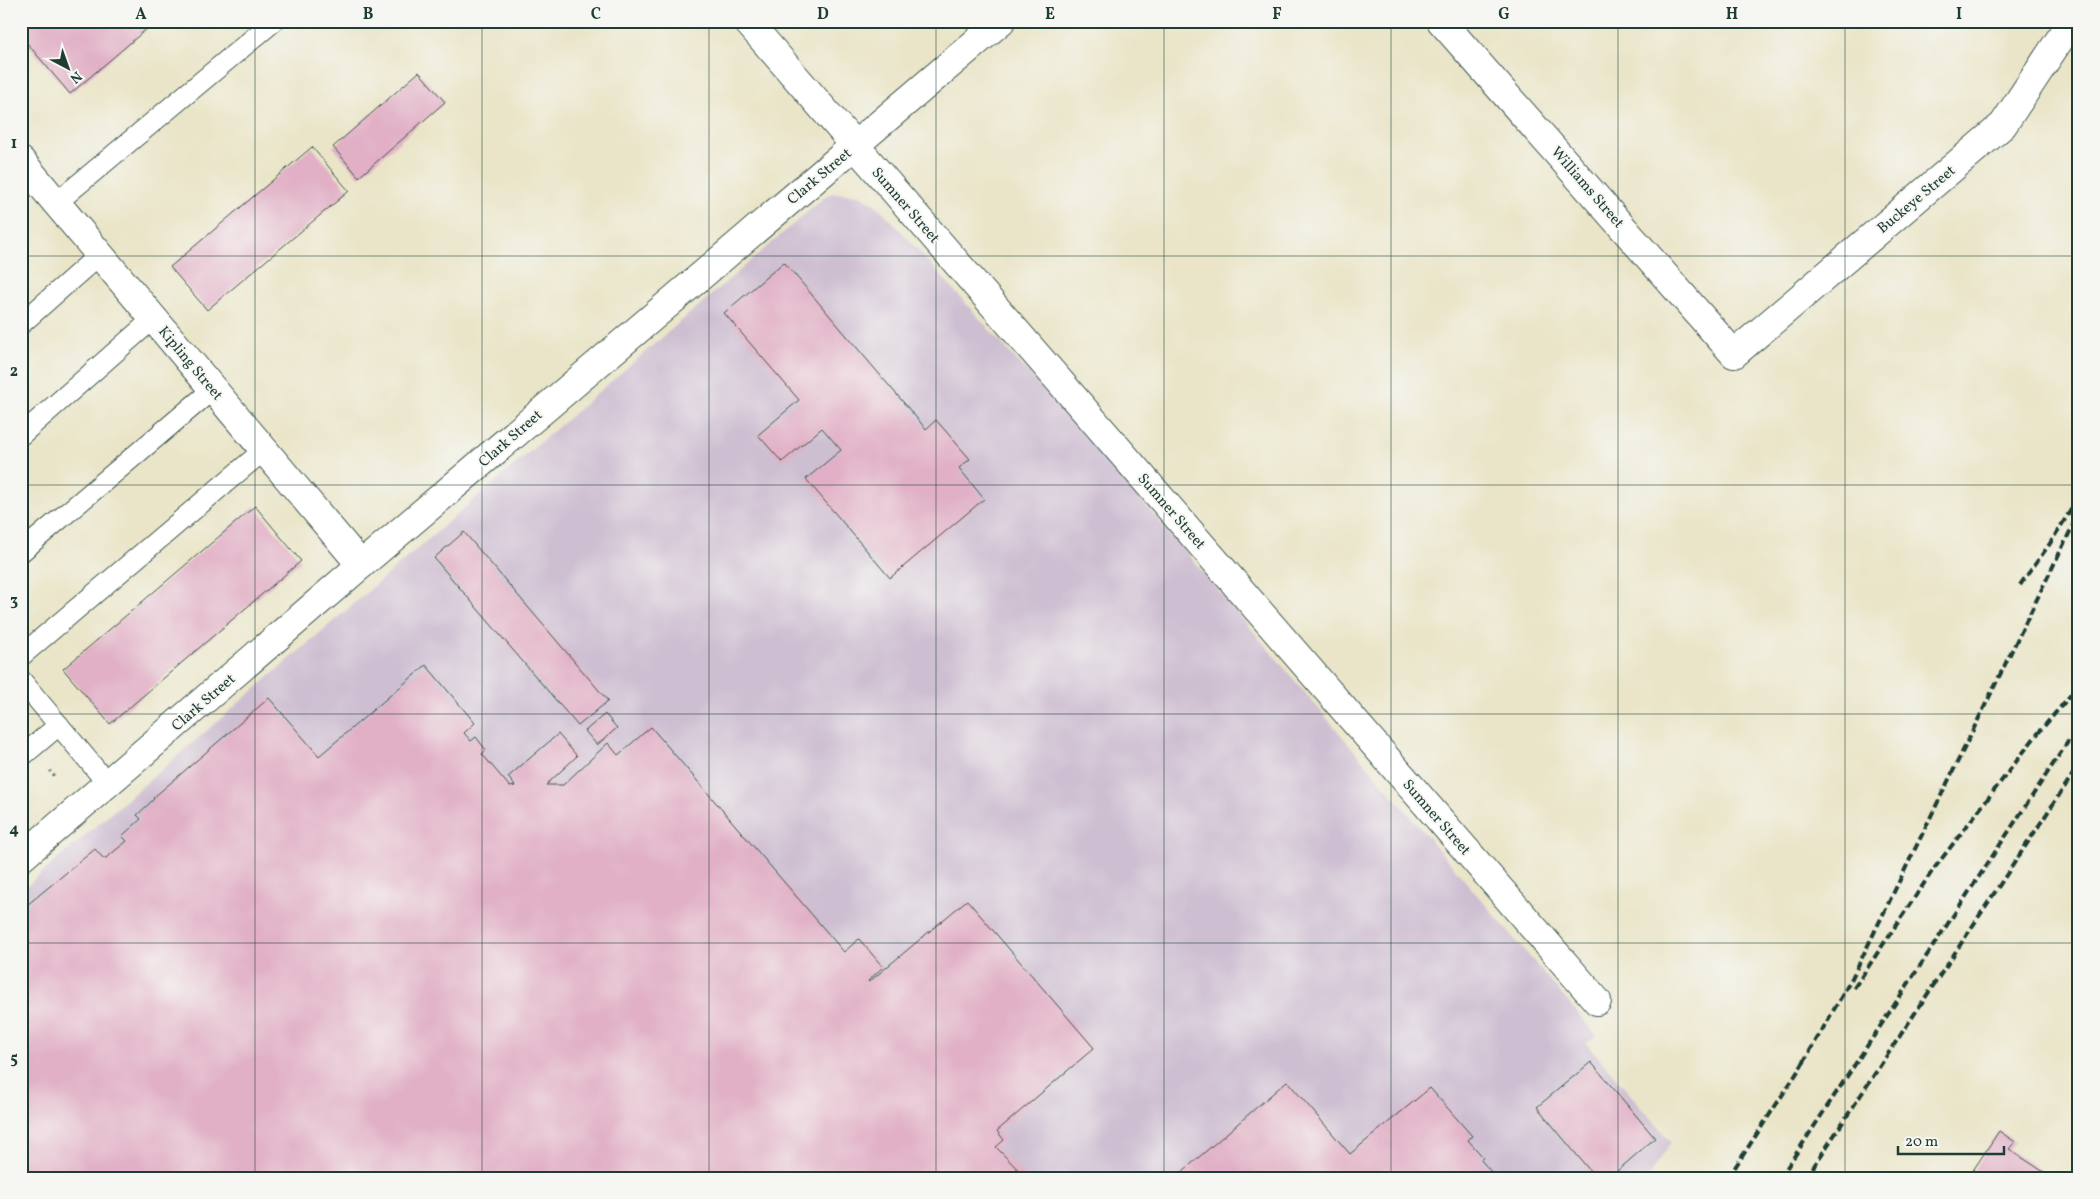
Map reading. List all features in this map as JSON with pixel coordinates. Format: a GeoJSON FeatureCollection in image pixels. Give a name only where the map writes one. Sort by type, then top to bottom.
{"type":"FeatureCollection","features":[{"type":"Feature","properties":{"kind":"street","name":"Sumner Street"},"geometry":{"type":"LineString","coordinates":[[747,21],[1597,1001]]}},
{"type":"Feature","properties":{"kind":"street","name":"Clark Street"},"geometry":{"type":"LineString","coordinates":[[21,858],[361,565],[1001,21]]}},
{"type":"Feature","properties":{"kind":"street","name":"Williams Street"},"geometry":{"type":"LineString","coordinates":[[1441,21],[1734,354]]}},
{"type":"Feature","properties":{"kind":"street","name":"Buckeye Street"},"geometry":{"type":"LineString","coordinates":[[1734,354],[2003,125],[2072,21]]}},
{"type":"Feature","properties":{"kind":"street","name":"Kipling Street"},"geometry":{"type":"LineString","coordinates":[[21,161],[361,565]]}},
{"type":"Feature","properties":{"kind":"lane"},"geometry":{"type":"LineString","coordinates":[[56,202],[274,21]]}},
{"type":"Feature","properties":{"kind":"lane"},"geometry":{"type":"LineString","coordinates":[[21,324],[100,254]]}},
{"type":"Feature","properties":{"kind":"lane"},"geometry":{"type":"LineString","coordinates":[[21,434],[154,318]]}},
{"type":"Feature","properties":{"kind":"lane"},"geometry":{"type":"LineString","coordinates":[[21,552],[213,389]]}},
{"type":"Feature","properties":{"kind":"lane"},"geometry":{"type":"LineString","coordinates":[[21,656],[264,450]]}},
{"type":"Feature","properties":{"kind":"lane"},"geometry":{"type":"LineString","coordinates":[[21,680],[108,784]]}},
{"type":"Feature","properties":{"kind":"lane"},"geometry":{"type":"LineString","coordinates":[[21,757],[59,725]]}},
{"type":"Feature","properties":{"kind":"shaded area"},"geometry":{"type":"Polygon","coordinates":[[[834,193],[860,195],[875,204],[891,220],[1121,476],[1597,1036],[1586,1043],[1671,1142],[1648,1178],[21,1178],[21,891],[827,195],[834,193]]]}},
{"type":"Feature","properties":{"kind":"building"},"geometry":{"type":"Polygon","coordinates":[[[21,21],[156,21],[70,94],[21,36],[21,21]]]}},
{"type":"Feature","properties":{"kind":"building"},"geometry":{"type":"Polygon","coordinates":[[[419,72],[445,102],[359,177],[333,147],[419,72]]]}},
{"type":"Feature","properties":{"kind":"building"},"geometry":{"type":"Polygon","coordinates":[[[312,147],[349,191],[207,310],[170,267],[312,147]]]}},
{"type":"Feature","properties":{"kind":"building"},"geometry":{"type":"Polygon","coordinates":[[[784,262],[926,429],[936,420],[970,459],[959,468],[984,499],[890,578],[806,479],[841,450],[822,428],[782,462],[758,435],[799,400],[724,313],[784,262]]]}},
{"type":"Feature","properties":{"kind":"building"},"geometry":{"type":"Polygon","coordinates":[[[255,506],[301,561],[110,724],[63,669],[255,506]]]}},
{"type":"Feature","properties":{"kind":"building"},"geometry":{"type":"Polygon","coordinates":[[[464,532],[608,701],[578,726],[434,558],[464,532]]]}},
{"type":"Feature","properties":{"kind":"building"},"geometry":{"type":"Polygon","coordinates":[[[426,665],[475,723],[464,733],[471,741],[476,737],[486,750],[482,754],[510,787],[515,786],[508,777],[558,734],[577,756],[546,785],[563,785],[608,743],[618,755],[651,727],[844,952],[859,939],[883,967],[869,982],[967,900],[1094,1048],[997,1131],[1004,1140],[996,1147],[1026,1178],[21,1178],[21,910],[95,849],[103,858],[106,858],[127,841],[122,836],[141,819],[137,815],[153,798],[269,698],[319,756],[426,665]]]}},
{"type":"Feature","properties":{"kind":"building"},"geometry":{"type":"Polygon","coordinates":[[[605,714],[617,728],[597,745],[585,731],[605,714]]]}},
{"type":"Feature","properties":{"kind":"building"},"geometry":{"type":"Polygon","coordinates":[[[1591,1062],[1655,1138],[1609,1178],[1596,1178],[1537,1107],[1591,1062]]]}},
{"type":"Feature","properties":{"kind":"building"},"geometry":{"type":"Polygon","coordinates":[[[1287,1081],[1350,1154],[1430,1088],[1472,1136],[1468,1140],[1483,1157],[1481,1160],[1496,1178],[1175,1178],[1287,1081]]]}},
{"type":"Feature","properties":{"kind":"building"},"geometry":{"type":"Polygon","coordinates":[[[1999,1131],[2015,1142],[2009,1149],[2053,1178],[1968,1178],[1999,1131]]]}},
{"type":"Feature","properties":{"kind":"railway"},"geometry":{"type":"LineString","coordinates":[[2020,585],[2049,545],[2079,497]]}},
{"type":"Feature","properties":{"kind":"railway"},"geometry":{"type":"LineString","coordinates":[[1803,1063],[1851,980],[2079,513]]}},
{"type":"Feature","properties":{"kind":"railway"},"geometry":{"type":"LineString","coordinates":[[1854,988],[1933,870],[2035,737],[2079,685]]}},
{"type":"Feature","properties":{"kind":"railway"},"geometry":{"type":"LineString","coordinates":[[1780,1178],[2079,725]]}},
{"type":"Feature","properties":{"kind":"railway"},"geometry":{"type":"LineString","coordinates":[[1806,1178],[2079,765]]}},
{"type":"Feature","properties":{"kind":"railway"},"geometry":{"type":"LineString","coordinates":[[1728,1178],[1806,1059]]}}]}
